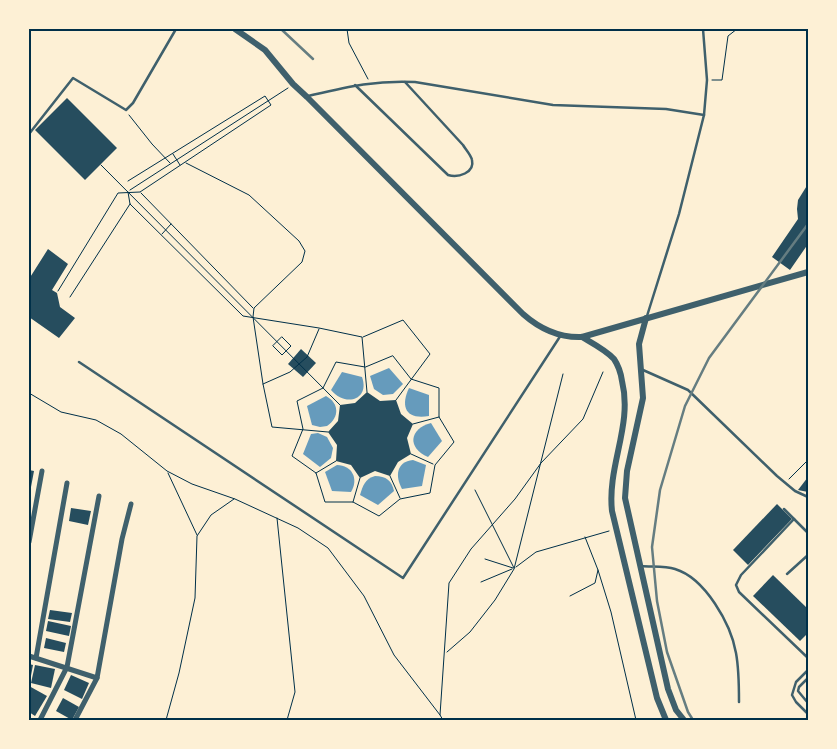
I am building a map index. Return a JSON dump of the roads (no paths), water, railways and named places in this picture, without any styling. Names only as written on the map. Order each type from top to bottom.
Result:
[{"type":"street","points":[[235,29],[265,50],[292,84],[536,325],[571,338],[582,337],[808,272]]},
{"type":"street","points":[[646,318],[639,344],[643,398],[624,488],[626,508],[668,689],[676,710],[684,720]]},
{"type":"street","points":[[582,337],[616,361],[625,390],[625,423],[610,497],[657,698],[666,720]]},
{"type":"street","points":[[29,542],[42,471]]},
{"type":"street","points":[[36,658],[67,483]]},
{"type":"street","points":[[40,720],[66,668],[99,496]]},
{"type":"street","points":[[75,720],[97,678],[122,539],[131,504]]},
{"type":"street","points":[[29,656],[97,678]]},
{"type":"lane","points":[[29,134],[73,78],[126,110],[133,103],[176,29]]},
{"type":"lane","points":[[646,318],[679,214],[704,115],[707,80],[703,29]]},
{"type":"lane","points":[[307,97],[369,82],[405,81],[553,105],[666,109],[704,115]]},
{"type":"lane","points":[[355,85],[448,175],[462,176],[472,167],[473,162],[470,156],[463,145],[405,81]]},
{"type":"lane","points":[[79,362],[403,578],[561,335]]},
{"type":"lane","points":[[640,369],[688,390],[785,483],[795,491],[808,497]]},
{"type":"lane","points":[[784,509],[808,533]]},
{"type":"lane","points":[[794,519],[741,576],[736,585],[739,592],[808,658]]},
{"type":"lane","points":[[787,574],[808,555]]},
{"type":"lane","points":[[640,566],[676,569],[696,582],[718,607],[726,622],[736,653],[739,702]]},
{"type":"lane","points":[[808,670],[796,682],[792,695],[808,714]]},
{"type":"lane","points":[[808,678],[799,687],[798,691],[808,702]]},
{"type":"water","points":[[389,368],[403,384],[393,394],[383,395],[374,389],[370,376]]},
{"type":"water","points":[[342,372],[362,377],[364,385],[360,396],[350,400],[343,399],[331,390]]},
{"type":"water","points":[[409,388],[429,395],[429,416],[415,416],[407,411],[405,401]]},
{"type":"water","points":[[326,396],[333,402],[336,414],[327,426],[312,425],[307,406]]},
{"type":"water","points":[[431,423],[442,441],[428,457],[417,449],[413,439],[418,430]]},
{"type":"water","points":[[318,433],[327,437],[333,448],[331,458],[320,467],[303,454],[311,434]]},
{"type":"water","points":[[413,460],[426,465],[422,486],[402,489],[398,479],[398,470],[407,461]]},
{"type":"water","points":[[337,465],[347,467],[353,474],[354,482],[351,492],[332,491],[325,472]]},
{"type":"water","points":[[375,476],[388,480],[392,484],[394,491],[378,505],[360,495],[365,483]]},
{"type":"railway","points":[[281,29],[313,59]]},
{"type":"railway","points":[[693,720],[688,712],[667,652],[657,601],[652,547],[660,490],[685,406],[709,358],[808,224]]}]
